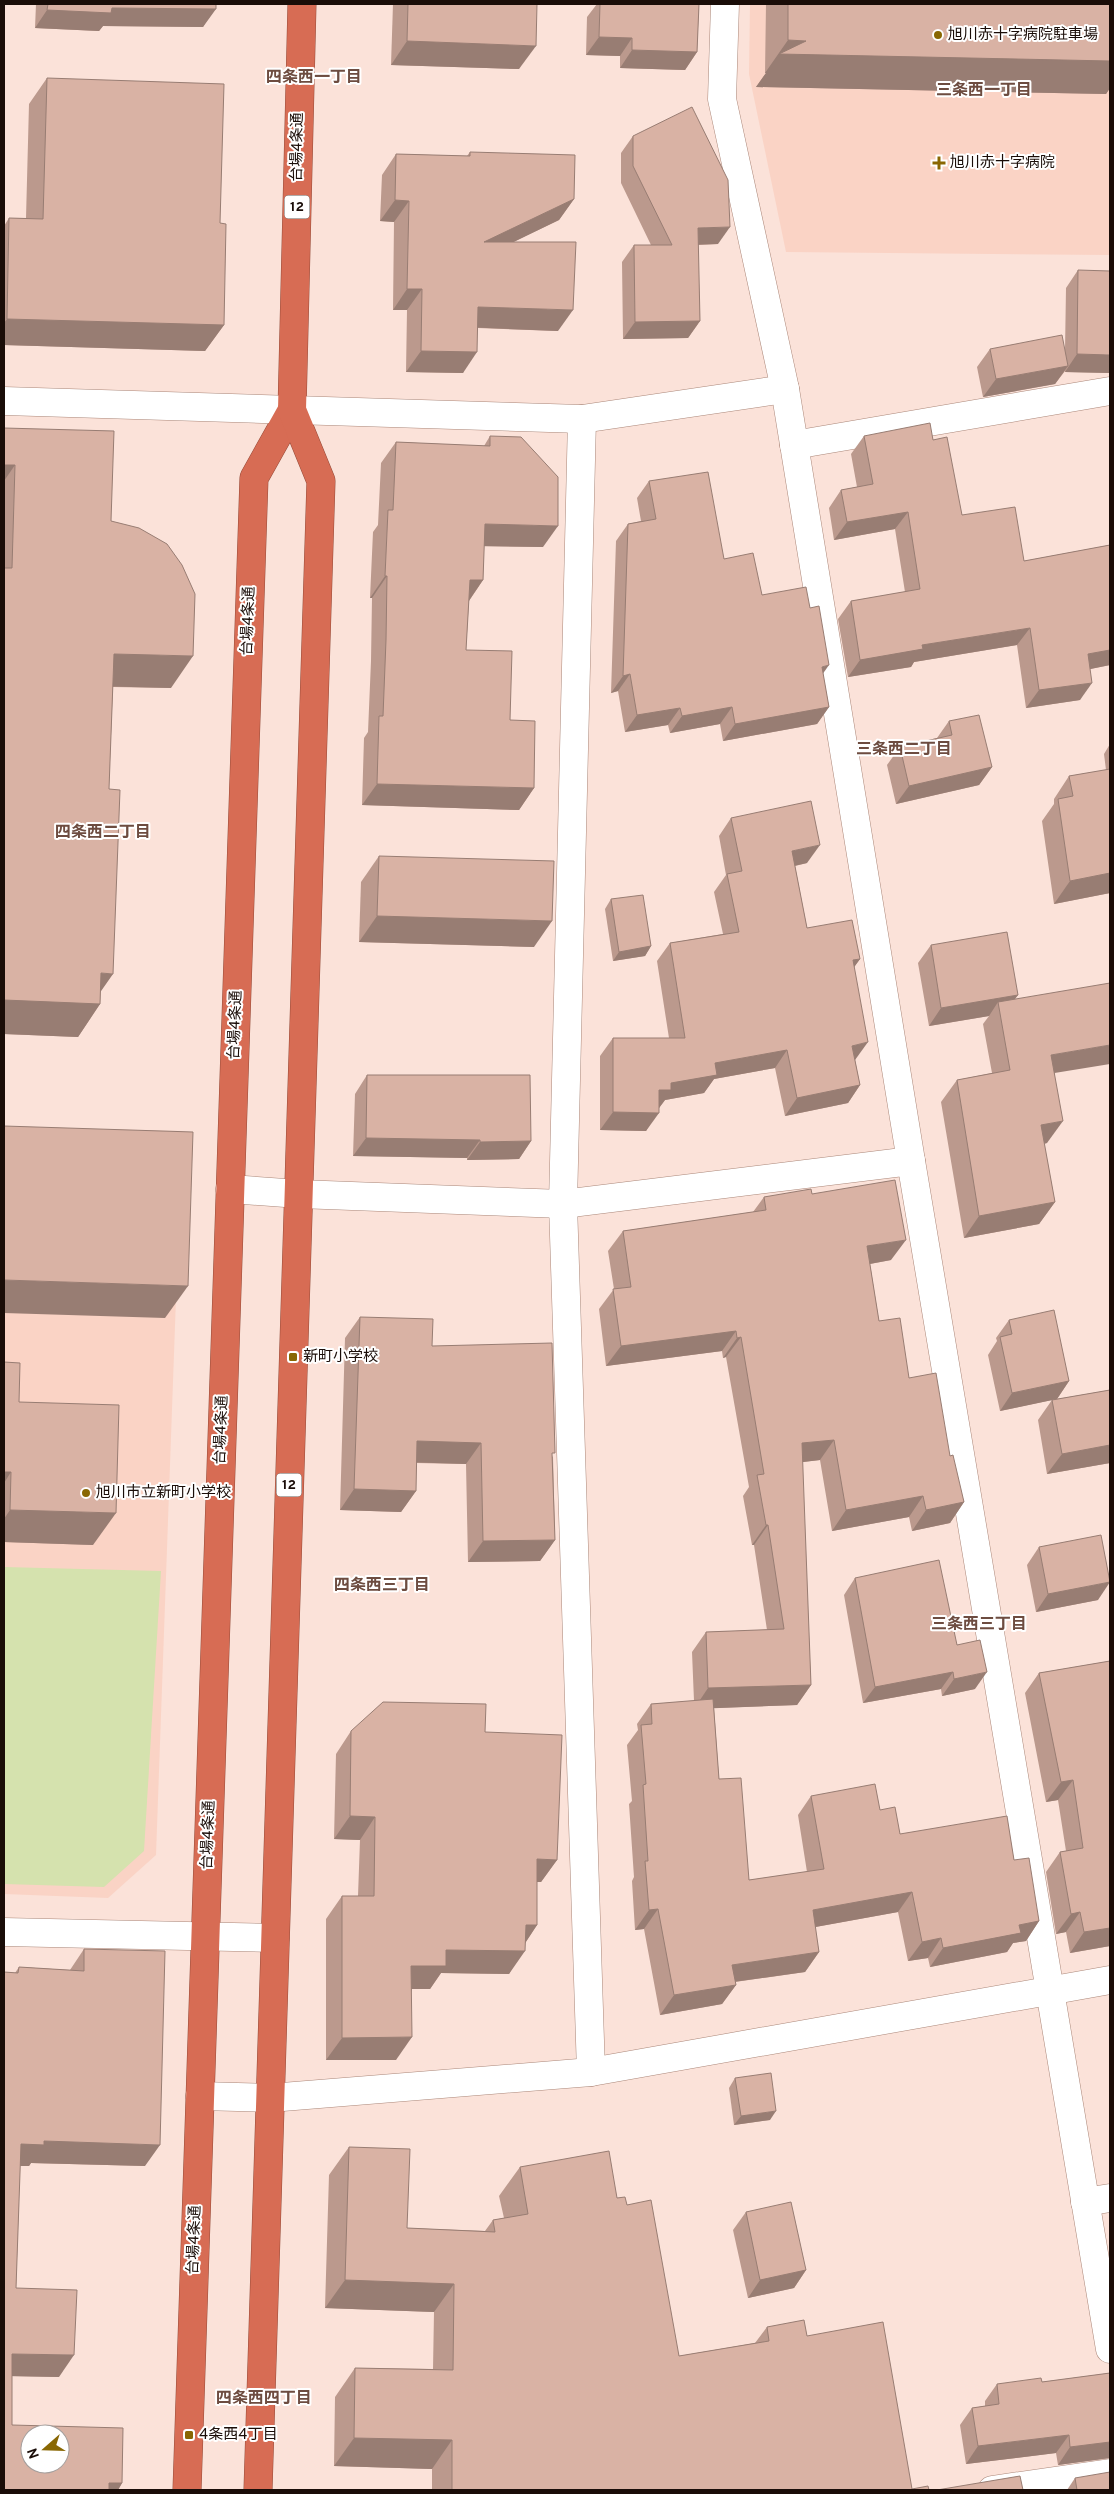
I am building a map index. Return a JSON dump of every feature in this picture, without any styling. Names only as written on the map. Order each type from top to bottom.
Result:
[{"type":"highway","name":"台場4条通","points":[[258,2490],[321,481],[292,410],[302,4]]},
{"type":"highway","name":"台場4条通","points":[[187,2490],[254,478],[292,410]]},
{"type":"street","points":[[725,4],[722,99],[785,388],[1049,1990],[1098,2200],[1110,2349]]},
{"type":"street","points":[[4,401],[582,420],[785,388]]},
{"type":"street","points":[[794,445],[1110,391]]},
{"type":"street","points":[[582,420],[562,1204],[592,2072]]},
{"type":"street","points":[[230,1189],[299,1194],[562,1204],[911,1160]]},
{"type":"street","points":[[4,1932],[276,1938]]},
{"type":"street","points":[[200,2096],[270,2098],[592,2072],[1110,1980]]},
{"type":"street","points":[[992,2490],[1110,2473]]},
{"type":"shaded area","name":"旭川赤十字病院","points":[[750,4],[1110,4],[1110,255],[786,252],[749,74]]},
{"type":"shaded area","name":"旭川市立新町小学校","points":[[4,1127],[182,1131],[156,1855],[108,1898],[4,1894]]},
{"type":"green space","points":[[4,1567],[161,1571],[144,1851],[104,1887],[4,1884]]},
{"type":"building","points":[[48,4],[216,4],[216,9],[112,8],[111,13],[47,10]]},
{"type":"building","points":[[408,4],[537,4],[536,46],[407,41]]},
{"type":"building","points":[[600,4],[699,4],[697,52],[632,50],[632,38],[599,37]]},
{"type":"building","points":[[788,4],[1110,4],[1110,61],[779,54],[806,41],[788,40]]},
{"type":"building","points":[[47,78],[224,84],[220,223],[226,224],[224,325],[7,319],[9,218],[43,219]]},
{"type":"building","points":[[692,107],[728,180],[730,227],[698,228],[700,321],[635,322],[634,245],[672,245],[633,166],[633,136]]},
{"type":"building","points":[[470,152],[575,155],[574,199],[484,242],[576,242],[573,310],[478,307],[477,352],[421,351],[422,289],[407,289],[409,201],[395,200],[396,154],[470,156]]},
{"type":"building","points":[[1078,270],[1110,271],[1110,355],[1077,354]]},
{"type":"building","points":[[1062,335],[1068,366],[996,379],[990,349]]},
{"type":"building","points":[[930,423],[933,440],[947,437],[962,515],[1015,507],[1024,561],[1110,545],[1110,650],[1088,654],[1092,683],[1039,690],[1030,628],[922,645],[923,649],[860,660],[851,601],[920,589],[908,512],[847,522],[841,490],[873,484],[864,436]]},
{"type":"building","points":[[4,428],[114,431],[111,521],[139,528],[167,544],[182,565],[195,594],[193,656],[114,654],[109,789],[120,790],[113,974],[101,973],[100,1004],[4,1000],[4,568],[12,568],[15,465],[4,465]]},
{"type":"building","points":[[490,436],[521,437],[558,477],[558,526],[485,524],[483,580],[470,580],[466,650],[512,651],[510,720],[535,721],[534,788],[377,784],[379,716],[383,716],[388,510],[393,510],[396,442],[490,446]]},
{"type":"building","points":[[708,472],[724,559],[753,553],[762,595],[806,587],[810,608],[819,606],[829,665],[822,667],[829,707],[735,724],[732,707],[682,716],[680,708],[637,715],[630,674],[623,676],[628,524],[656,519],[649,481]]},
{"type":"building","points":[[979,715],[992,767],[909,786],[900,747],[952,735],[949,721]]},
{"type":"building","points":[[1110,769],[1110,873],[1070,881],[1058,799],[1073,796],[1069,776]]},
{"type":"building","points":[[811,801],[820,845],[792,851],[807,928],[852,920],[860,959],[853,960],[868,1042],[852,1046],[860,1085],[797,1098],[787,1050],[715,1063],[717,1075],[671,1083],[671,1090],[659,1090],[659,1113],[613,1112],[613,1038],[685,1038],[670,943],[739,932],[727,874],[742,871],[731,818]]},
{"type":"building","points":[[379,856],[554,861],[552,921],[377,916]]},
{"type":"building","points":[[643,895],[651,946],[619,952],[611,899]]},
{"type":"building","points":[[1007,932],[1018,995],[941,1008],[931,945]]},
{"type":"building","points":[[1110,983],[1110,1045],[1051,1055],[1063,1121],[1041,1125],[1055,1202],[979,1216],[957,1080],[1010,1070],[998,1002]]},
{"type":"building","points":[[367,1075],[530,1075],[531,1141],[480,1142],[480,1140],[366,1138]]},
{"type":"building","points":[[4,1126],[193,1132],[188,1286],[4,1280]]},
{"type":"building","points":[[895,1180],[906,1240],[867,1246],[879,1321],[900,1318],[909,1378],[936,1373],[950,1456],[953,1455],[964,1502],[926,1510],[923,1496],[846,1510],[834,1440],[802,1443],[811,1685],[708,1688],[706,1632],[784,1629],[768,1525],[766,1525],[757,1475],[764,1474],[741,1337],[737,1338],[736,1331],[621,1346],[613,1289],[631,1287],[623,1231],[766,1210],[764,1197],[811,1189],[812,1194]]},
{"type":"building","points":[[1054,1310],[1069,1381],[1012,1393],[1000,1337],[1012,1334],[1009,1320]]},
{"type":"building","points":[[360,1317],[433,1319],[432,1346],[552,1343],[555,1453],[552,1453],[555,1540],[483,1541],[481,1443],[417,1441],[416,1491],[354,1489]]},
{"type":"building","points":[[4,1362],[20,1363],[19,1402],[119,1405],[116,1513],[10,1510],[11,1472],[4,1472]]},
{"type":"building","points":[[1110,1390],[1110,1445],[1062,1454],[1052,1400]]},
{"type":"building","points":[[1101,1535],[1110,1582],[1048,1594],[1039,1547]]},
{"type":"building","points":[[939,1560],[957,1645],[980,1640],[987,1672],[954,1679],[953,1672],[875,1687],[855,1578]]},
{"type":"building","points":[[1110,1661],[1110,1928],[1084,1932],[1080,1912],[1071,1914],[1060,1852],[1083,1848],[1073,1780],[1061,1782],[1039,1673]]},
{"type":"building","points":[[713,1699],[719,1779],[741,1778],[749,1880],[824,1869],[811,1796],[875,1784],[880,1810],[895,1807],[900,1834],[1007,1816],[1014,1860],[1029,1858],[1039,1921],[1019,1925],[1021,1933],[943,1948],[941,1938],[922,1942],[912,1892],[813,1910],[819,1952],[732,1965],[736,1985],[674,1995],[658,1909],[649,1910],[645,1861],[648,1861],[643,1785],[646,1784],[641,1725],[652,1724],[651,1704]]},
{"type":"building","points":[[383,1702],[486,1704],[485,1732],[562,1735],[557,1860],[537,1859],[537,1925],[526,1925],[525,1951],[446,1950],[446,1966],[411,1966],[412,2037],[342,2038],[342,1896],[374,1896],[375,1817],[350,1816],[351,1731]]},
{"type":"building","points":[[84,1949],[165,1951],[160,2145],[44,2141],[44,2145],[21,2144],[16,2288],[77,2290],[74,2355],[12,2354],[12,2425],[20,2425],[20,2474],[70,2474],[70,2427],[123,2428],[122,2483],[109,2483],[109,2490],[4,2490],[4,1972],[18,1973],[19,1967],[84,1971]]},
{"type":"building","points":[[771,2073],[776,2111],[741,2116],[735,2078]]},
{"type":"building","points":[[349,2147],[410,2149],[407,2228],[495,2232],[493,2220],[528,2214],[520,2167],[609,2151],[617,2198],[625,2197],[627,2205],[651,2200],[679,2356],[769,2341],[767,2327],[804,2320],[807,2336],[883,2322],[912,2489],[928,2486],[929,2490],[452,2490],[452,2440],[354,2438],[355,2368],[453,2370],[454,2284],[345,2280]]},
{"type":"building","points":[[791,2202],[806,2270],[760,2280],[746,2212]]},
{"type":"building","points":[[1110,2373],[1110,2442],[1070,2447],[1069,2435],[978,2446],[972,2408],[999,2404],[997,2384],[1041,2378],[1042,2382]]},
{"type":"building","points":[[1110,2472],[1110,2490],[1077,2490],[1075,2478]]},
{"type":"building","points":[[1020,2476],[1023,2490],[937,2490]]},
{"type":"place","name":"旭川赤十字病院駐車場","points":[[938,35]]},
{"type":"place","name":"旭川赤十字病院","points":[[939,163]]},
{"type":"place","name":"新町小学校","points":[[293,1357]]},
{"type":"place","name":"旭川市立新町小学校","points":[[86,1493]]},
{"type":"place","name":"4条西4丁目","points":[[189,2435]]},
{"type":"district","name":"四条西一丁目","points":[[314,78]]},
{"type":"district","name":"三条西一丁目","points":[[984,91]]},
{"type":"district","name":"三条西二丁目","points":[[904,750]]},
{"type":"district","name":"四条西二丁目","points":[[103,833]]},
{"type":"district","name":"四条西三丁目","points":[[382,1586]]},
{"type":"district","name":"三条西三丁目","points":[[979,1625]]},
{"type":"district","name":"四条西四丁目","points":[[264,2399]]}]
